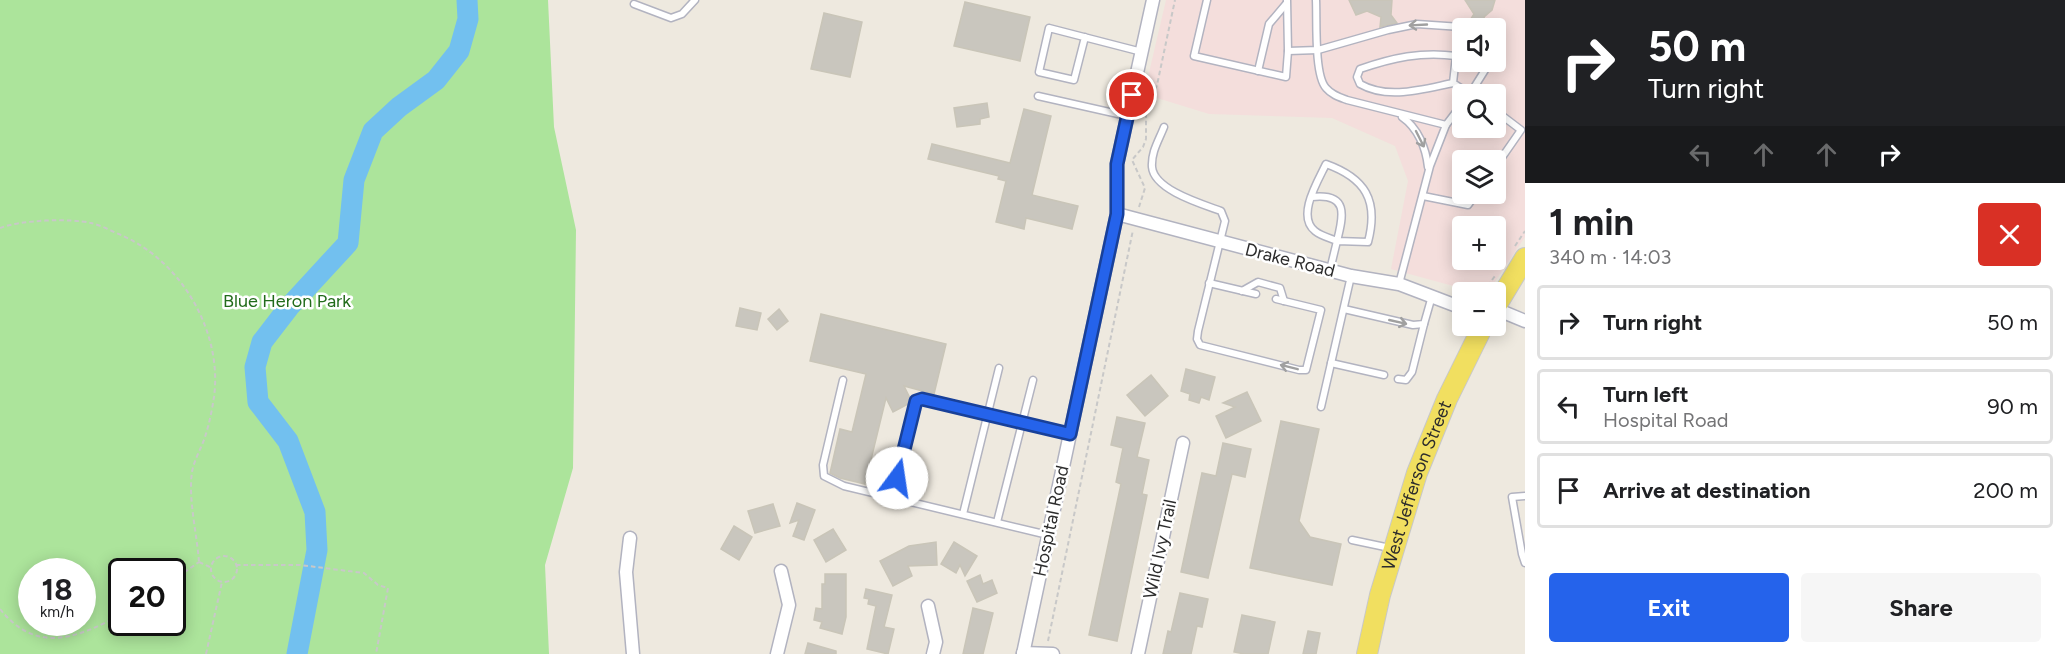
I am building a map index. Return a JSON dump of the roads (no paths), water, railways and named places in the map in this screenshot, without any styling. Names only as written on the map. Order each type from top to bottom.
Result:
[{"type":"main road","points":[[1506,290],[1525,258]]},
{"type":"main road","name":"West Jefferson Street","points":[[1367,654],[1380,595],[1417,473],[1447,399],[1478,336]]},
{"type":"street","name":"Hospital Road","points":[[1023,653],[1117,214],[1117,164],[1153,0]]},
{"type":"street","name":"Drake Road","points":[[1117,214],[1351,276],[1399,284],[1452,304]]},
{"type":"street","points":[[1506,312],[1525,321]]},
{"type":"street","name":"Wild Ivy Trail","points":[[1138,654],[1183,443]]},
{"type":"street","points":[[630,538],[626,572],[633,654]]},
{"type":"street","points":[[777,654],[789,605],[781,571]]},
{"type":"street","points":[[928,606],[936,642],[933,654]]},
{"type":"street","points":[[1023,653],[1049,653]]},
{"type":"lane","points":[[634,4],[671,18],[682,14],[695,0]]},
{"type":"lane","points":[[1208,0],[1194,56],[1286,77],[1287,2]]},
{"type":"lane","points":[[1316,0],[1318,69],[1324,87],[1333,94],[1446,125]]},
{"type":"lane","points":[[1258,71],[1269,24],[1287,2]]},
{"type":"lane","points":[[1288,51],[1318,50],[1417,24],[1452,26]]},
{"type":"lane","points":[[1084,37],[1074,80],[1039,72],[1049,28],[1084,37],[1142,52]]},
{"type":"lane","points":[[1441,54],[1456,56],[1453,83],[1394,93],[1366,87],[1360,84],[1358,77],[1360,69],[1397,58],[1441,54]]},
{"type":"lane","points":[[1038,96],[1127,116]]},
{"type":"lane","points":[[1396,113],[1414,128],[1420,139],[1426,152],[1428,174]]},
{"type":"lane","points":[[1399,284],[1439,139],[1452,117]]},
{"type":"lane","points":[[1506,119],[1521,130],[1506,152]]},
{"type":"lane","points":[[1164,127],[1154,151],[1152,169],[1160,183],[1179,194],[1221,211],[1225,221],[1197,331],[1200,345],[1306,370],[1321,310],[1276,299]]},
{"type":"lane","points":[[1326,164],[1339,168],[1366,189],[1372,214],[1368,242],[1337,241],[1315,231],[1308,222],[1306,211],[1326,164]]},
{"type":"lane","points":[[1423,196],[1452,202]]},
{"type":"lane","points":[[1312,197],[1329,197],[1337,201],[1342,209],[1343,220],[1329,270]]},
{"type":"lane","points":[[1321,407],[1351,276]]},
{"type":"lane","points":[[1242,291],[1258,282],[1280,288],[1284,301]]},
{"type":"lane","points":[[1209,284],[1256,294]]},
{"type":"lane","points":[[1398,379],[1406,380],[1412,372],[1432,296]]},
{"type":"lane","points":[[1344,309],[1413,326],[1424,324]]},
{"type":"lane","points":[[1330,363],[1384,375]]},
{"type":"lane","points":[[963,514],[999,368]]},
{"type":"lane","points":[[843,380],[823,465],[824,476],[844,486],[1048,535]]},
{"type":"lane","points":[[997,522],[1033,380]]},
{"type":"lane","points":[[892,498],[916,401],[922,399],[1070,434]]},
{"type":"lane","points":[[1525,496],[1512,497],[1525,563]]},
{"type":"lane","points":[[1352,540],[1394,549]]},
{"type":"waterway","points":[[297,654],[317,550],[315,512],[288,441],[258,402],[255,367],[262,342],[289,307],[348,243],[354,180],[373,131],[399,107],[436,80],[459,51],[468,19],[467,0]]},
{"type":"park label","name":"Blue Heron Park","points":[[287,301]]}]
